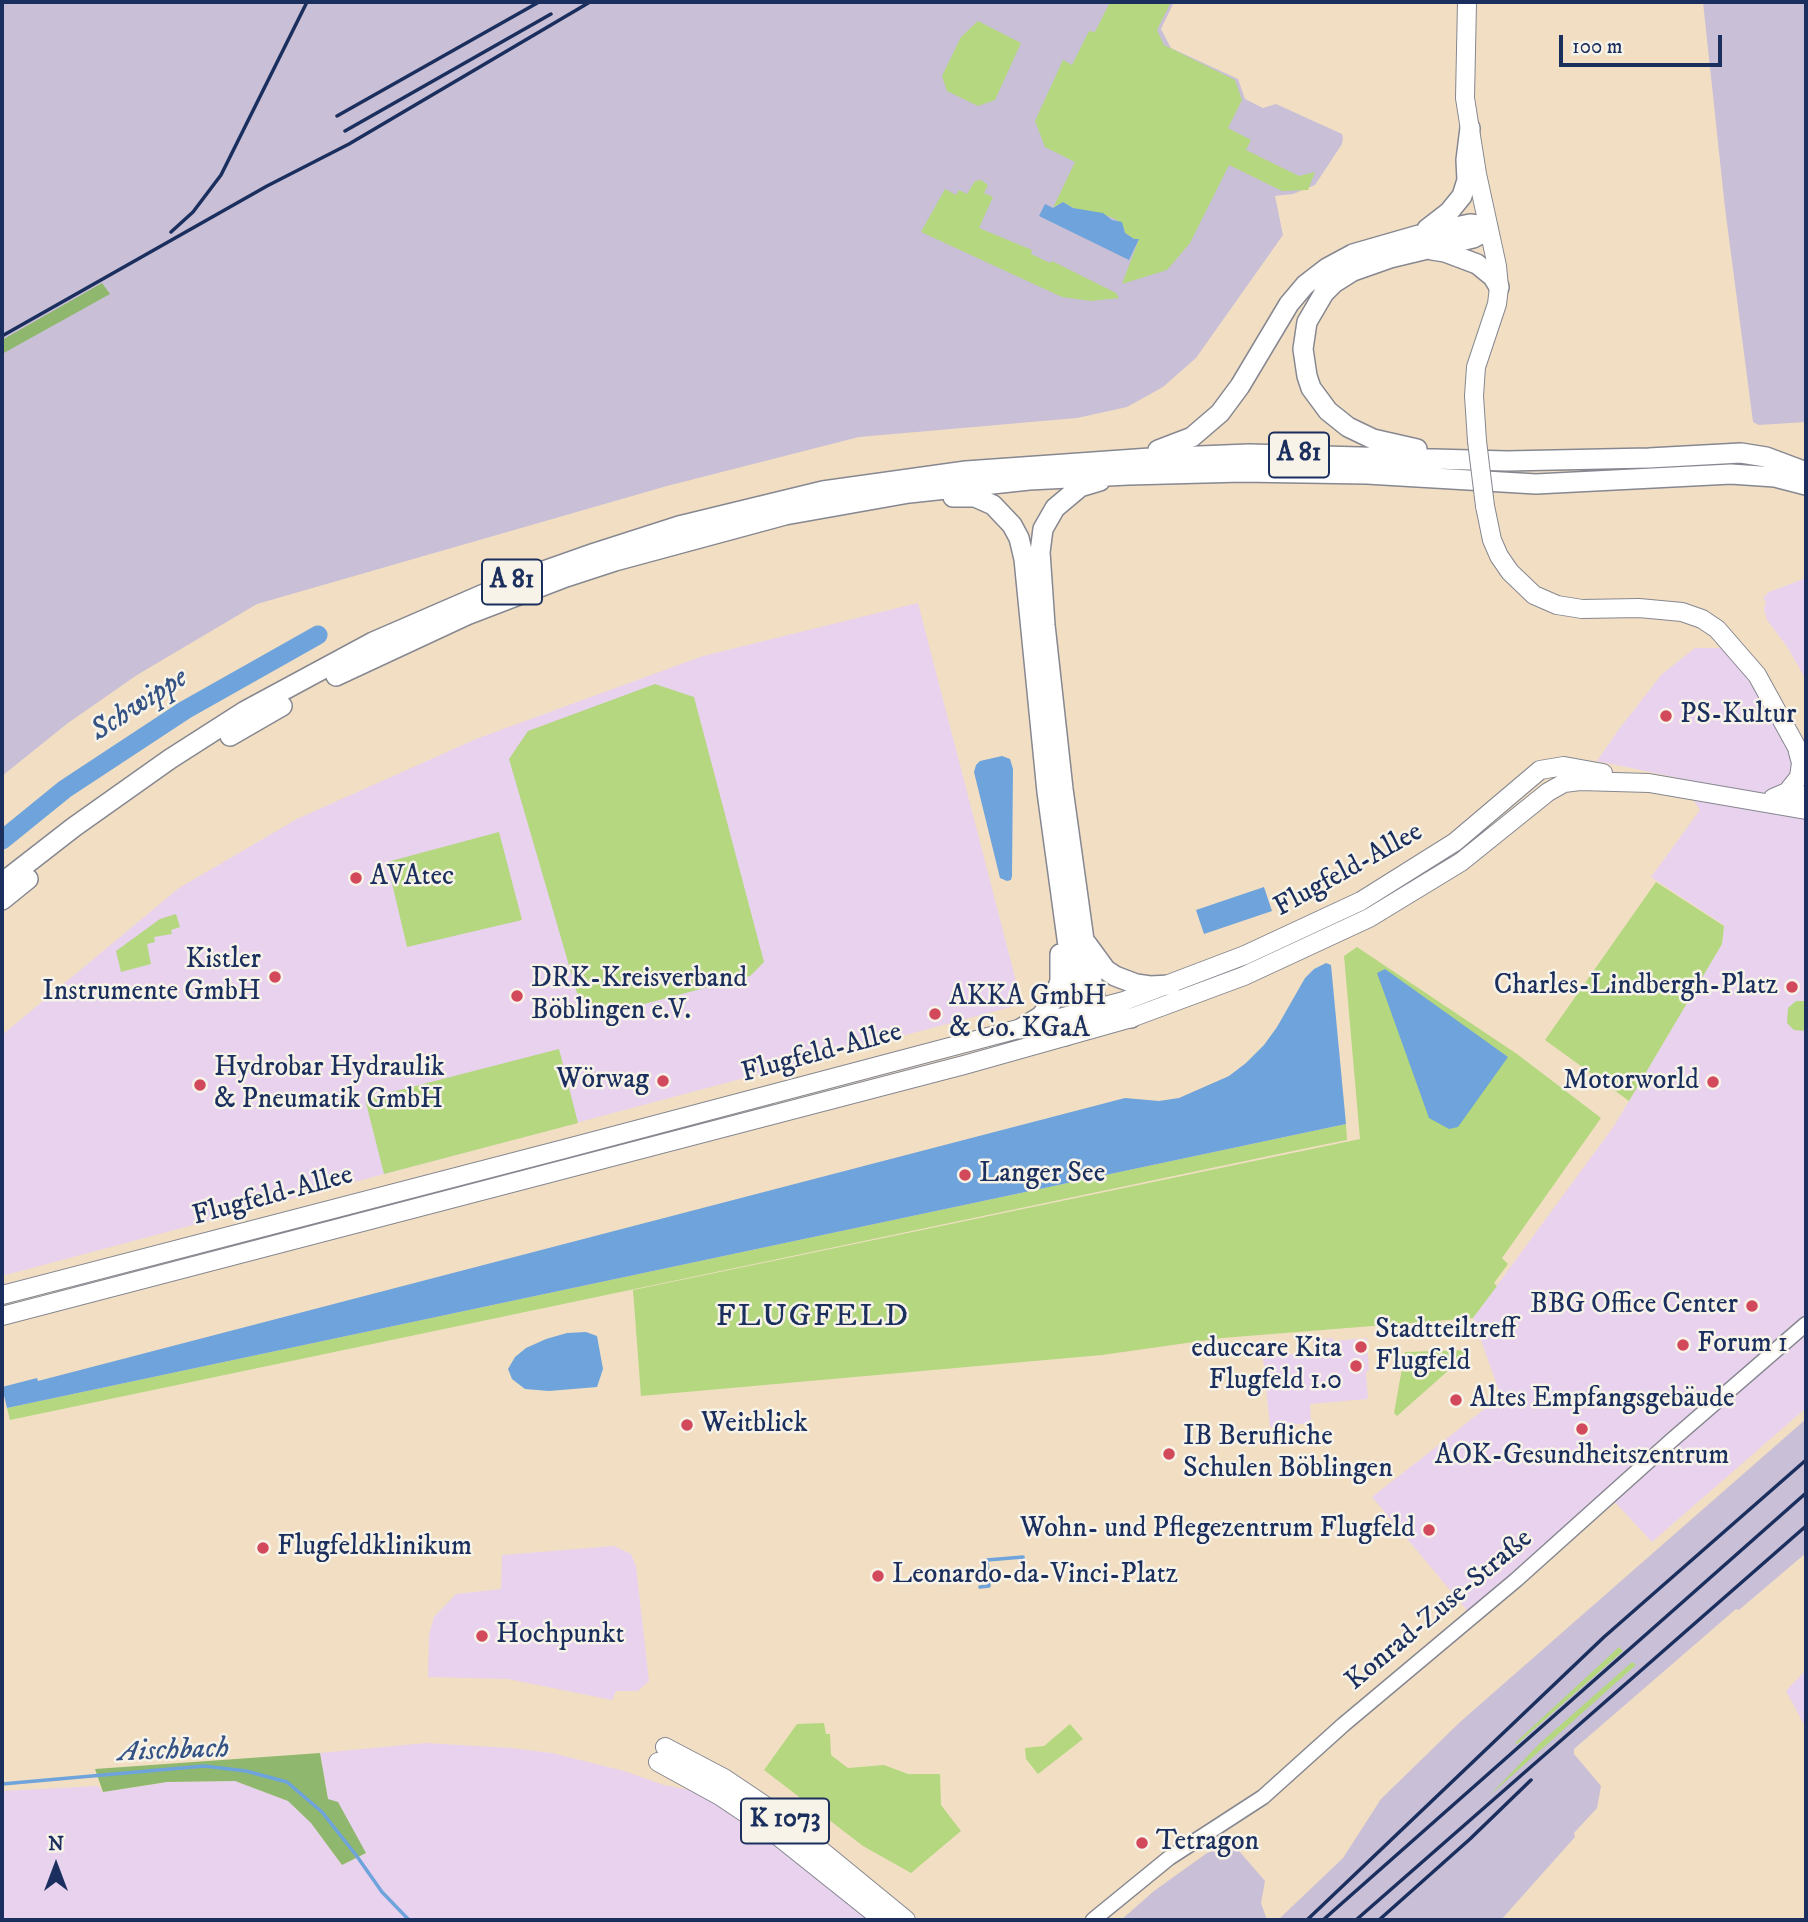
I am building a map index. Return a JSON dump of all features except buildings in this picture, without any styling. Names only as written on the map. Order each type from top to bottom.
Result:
[{"type":"highway","points":[[1470,128],[1466,180],[1462,196],[1424,242],[1353,271],[1324,293],[1312,311],[1303,337],[1303,362],[1311,388],[1328,411],[1348,427],[1373,439],[1419,449],[1492,455],[1507,461]]},
{"type":"highway","points":[[1091,462],[1156,451],[1182,443],[1220,414],[1235,395],[1280,316],[1315,276],[1353,254],[1424,242],[1473,239],[1488,228]]},
{"type":"highway","points":[[1424,242],[1469,260],[1490,274],[1499,287]]},
{"type":"highway","name":"A 81","points":[[2,883],[123,791],[245,711],[373,642],[507,584],[678,526],[823,491],[966,471],[1249,454],[1507,461],[1741,453],[1766,457],[1806,472]]},
{"type":"highway","name":"A 81","points":[[2,900],[97,825],[201,754],[357,665],[467,615],[566,577],[665,546],[830,506],[1029,480],[1241,472],[1367,474],[1536,484],[1731,474],[1775,477],[1806,485]]},
{"type":"highway","points":[[1065,1036],[1086,1024],[1094,1010],[1095,991],[1084,940],[1051,680],[1040,552],[1043,529],[1048,518],[1063,500],[1080,487],[1128,475]]},
{"type":"highway","points":[[830,506],[964,496],[993,505],[1012,525],[1019,538],[1024,559],[1047,792],[1061,966],[1060,981],[1049,1007],[1033,1022],[1020,1029]]},
{"type":"highway","points":[[1047,792],[1068,946],[1075,985],[1082,1004],[1114,1018],[1131,1018]]},
{"type":"highway","points":[[1084,940],[1106,970],[1115,976],[1136,984],[1171,985]]},
{"type":"main road","points":[[1468,2],[1465,98],[1499,287],[1497,304],[1476,367],[1474,396],[1485,506],[1492,540],[1499,556],[1510,572],[1534,595],[1558,605],[1582,609],[1671,610],[1693,615],[1724,635],[1752,667],[1806,764]]},
{"type":"main road","points":[[1466,47],[1480,2]]},
{"type":"main road","points":[[1773,798],[1787,792],[1799,777],[1801,763],[1796,745]]},
{"type":"main road","name":"Flugfeld-Allee","points":[[2,1295],[1094,1010],[1171,985],[1280,940],[1361,901],[1466,834],[1539,770],[1550,767],[1570,766],[1649,783],[1806,810]]},
{"type":"main road","name":"Flugfeld-Allee","points":[[2,1316],[964,1065],[1131,1018],[1244,976],[1369,918],[1461,862],[1556,786],[1580,781],[1649,783]]},
{"type":"main road","name":"Flugfeld-Allee","points":[[1750,800],[1806,795]]},
{"type":"main road","points":[[652,1126],[649,1135],[659,1145]]},
{"type":"main road","points":[[540,1155],[548,1162],[546,1174]]},
{"type":"main road","points":[[145,1258],[142,1268],[150,1278]]},
{"type":"main road","points":[[35,1287],[42,1292],[41,1306]]},
{"type":"main road","name":"K 1073","points":[[883,1920],[769,1829],[662,1755],[724,1778],[773,1811],[906,1920]]},
{"type":"street","name":"Konrad-Zuse-Straße","points":[[1093,1920],[1169,1858],[1262,1797],[1343,1725],[1516,1580],[1806,1324]]},
{"type":"shaded area","points":[[2,2],[1174,2],[1161,29],[1171,48],[1238,79],[1245,99],[1263,108],[1276,104],[1342,134],[1343,138],[1342,144],[1315,185],[1293,194],[1275,196],[1283,235],[1196,358],[1163,387],[1127,407],[1077,418],[859,437],[667,486],[257,604],[137,675],[68,723],[2,776]]},
{"type":"shaded area","points":[[1703,2],[1806,2],[1806,422],[1759,425],[1753,422],[1725,208]]},
{"type":"shaded area","points":[[1806,578],[1806,680],[1788,648],[1767,620],[1764,609],[1766,602],[1763,598],[1769,592]]},
{"type":"shaded area","points":[[918,603],[1022,1004],[2,1276],[2,1035],[179,888],[297,819],[476,739],[703,656]]},
{"type":"shaded area","points":[[1695,648],[1721,648],[1736,661],[1771,716],[1806,790],[1806,1408],[1652,1542],[1613,1500],[1471,1615],[1372,1497],[1501,1396],[1473,1318],[1614,1126],[1722,944],[1724,925],[1651,877],[1700,810],[1679,778],[1597,761],[1662,674]]},
{"type":"shaded area","points":[[1333,1338],[1334,1341],[1367,1338],[1368,1399],[1310,1404],[1311,1423],[1270,1427],[1263,1358],[1299,1353],[1300,1356],[1314,1355],[1313,1340]]},
{"type":"shaded area","points":[[1806,1419],[1806,1553],[1739,1610],[1736,1609],[1574,1749],[1574,1754],[1601,1786],[1597,1808],[1574,1833],[1575,1837],[1501,1920],[1278,1920],[1343,1858],[1381,1799],[1460,1722]]},
{"type":"shaded area","points":[[614,1546],[631,1554],[636,1566],[649,1681],[638,1691],[616,1691],[612,1700],[508,1679],[428,1677],[429,1635],[434,1617],[456,1594],[501,1589],[502,1555]]},
{"type":"shaded area","points":[[1806,1670],[1806,1728],[1786,1691]]},
{"type":"shaded area","points":[[426,1743],[552,1753],[624,1771],[664,1785],[720,1796],[882,1920],[2,1920],[2,1791],[98,1786],[103,1792],[167,1782],[235,1781],[289,1801],[311,1823],[342,1865],[366,1853],[328,1799],[320,1753]]},
{"type":"shaded area","points":[[1233,1844],[1265,1881],[1261,1903],[1267,1920],[1121,1920],[1154,1891],[1207,1853]]},
{"type":"green space","points":[[1110,2],[1171,2],[1157,30],[1164,45],[1235,80],[1242,100],[1228,128],[1251,140],[1246,150],[1299,176],[1315,172],[1308,190],[1282,191],[1229,165],[1190,243],[1167,270],[1122,284],[1139,239],[1125,233],[1117,220],[1108,216],[1073,208],[1063,202],[1053,208],[1075,162],[1045,147],[1035,121],[1063,60],[1072,65],[1089,31],[1095,32]]},
{"type":"green space","points":[[978,21],[1021,43],[995,100],[978,106],[947,91],[942,76],[961,37]]},
{"type":"green space","points":[[981,180],[988,185],[984,193],[993,197],[979,228],[1032,250],[1031,254],[1050,263],[1052,261],[1116,293],[1119,298],[1091,301],[1062,297],[921,232],[945,189],[956,195],[959,190],[967,194],[975,181]]},
{"type":"green space","points":[[102,283],[110,294],[2,354],[2,340]]},
{"type":"green space","points":[[655,684],[694,697],[764,962],[750,976],[606,1014],[577,993],[509,759],[528,731]]},
{"type":"green space","points":[[499,832],[522,920],[407,947],[387,862]]},
{"type":"green space","points":[[1656,882],[1724,926],[1722,944],[1629,1101],[1545,1040]]},
{"type":"green space","points":[[176,914],[180,927],[171,930],[172,934],[154,937],[155,942],[147,944],[151,964],[121,972],[116,951],[160,919]]},
{"type":"green space","points":[[1357,947],[1517,1054],[1601,1118],[1502,1258],[1508,1264],[1494,1283],[1497,1286],[1473,1318],[1222,1338],[1102,1355],[641,1396],[633,1290],[1360,1139],[1344,956]]},
{"type":"green space","points":[[1796,1001],[1806,1001],[1806,1031],[1794,1030],[1787,1023],[1788,1008]]},
{"type":"green space","points":[[559,1049],[578,1123],[384,1174],[365,1099]]},
{"type":"green space","points":[[1346,1124],[1347,1140],[10,1420],[7,1408]]},
{"type":"green space","points":[[1471,1350],[1397,1416],[1394,1413],[1405,1352]]},
{"type":"green space","points":[[1619,1647],[1623,1651],[1515,1743]]},
{"type":"green space","points":[[1632,1662],[1636,1665],[1489,1796],[1539,1744]]},
{"type":"green space","points":[[824,1723],[826,1734],[830,1734],[831,1755],[848,1768],[884,1765],[908,1774],[940,1774],[941,1805],[961,1831],[911,1873],[863,1846],[764,1770],[797,1724]]},
{"type":"green space","points":[[1070,1724],[1083,1739],[1038,1774],[1026,1759],[1025,1748],[1044,1746]]},
{"type":"green space","points":[[320,1753],[328,1799],[338,1802],[366,1853],[342,1865],[311,1823],[288,1801],[235,1781],[167,1782],[103,1792],[95,1769]]},
{"type":"water","points":[[1063,202],[1073,208],[1103,213],[1112,220],[1122,222],[1125,233],[1139,239],[1129,260],[1039,216],[1045,204],[1053,208]]},
{"type":"water","points":[[1002,756],[1010,759],[1013,769],[1012,876],[1011,880],[1007,881],[1000,878],[974,772],[980,761]]},
{"type":"water","points":[[1264,887],[1272,911],[1204,934],[1196,910]]},
{"type":"water","name":"Langer See","points":[[1326,963],[1331,965],[1346,1124],[7,1408],[2,1387],[37,1378],[38,1381],[1125,1098],[1159,1101],[1179,1098],[1229,1076],[1246,1063],[1277,1027],[1305,978]]},
{"type":"water","points":[[1385,969],[1508,1057],[1458,1127],[1449,1129],[1429,1118],[1377,973]]},
{"type":"water","points":[[586,1332],[597,1336],[603,1369],[597,1387],[549,1391],[525,1389],[512,1379],[508,1369],[515,1357],[526,1348],[567,1333]]},
{"type":"waterway","name":"Schwippe","points":[[2,840],[65,789],[185,710],[318,635]]},
{"type":"waterway","points":[[980,1587],[989,1586],[987,1560],[1023,1557],[1024,1573],[1030,1573]]},
{"type":"waterway","name":"Aischbach","points":[[2,1784],[204,1766],[246,1771],[287,1782],[322,1812],[382,1892],[409,1920]]},
{"type":"railway","points":[[171,232],[193,212],[221,175],[307,2]]},
{"type":"railway","points":[[337,116],[539,2]]},
{"type":"railway","points":[[2,336],[267,186],[349,144],[590,2]]},
{"type":"railway","points":[[345,131],[551,14]]},
{"type":"railway","points":[[1307,1920],[1604,1637],[1806,1460]]},
{"type":"railway","points":[[1323,1920],[1806,1493]]},
{"type":"railway","points":[[1356,1920],[1806,1526]]},
{"type":"railway","points":[[1379,1920],[1531,1780]]},
{"type":"place","name":"PS-Kultur","points":[[1666,716]]},
{"type":"place","name":"AVAtec","points":[[356,878]]},
{"type":"place","name":"Kistler Instrumente GmbH","points":[[275,977]]},
{"type":"place","name":"Charles-Lindbergh-Platz","points":[[1792,987]]},
{"type":"place","name":"DRK-Kreisverband Böblingen e.V.","points":[[517,996]]},
{"type":"place","name":"AKKA GmbH & Co. KGaA","points":[[935,1014]]},
{"type":"place","name":"Wörwag","points":[[663,1081]]},
{"type":"place","name":"Motorworld","points":[[1713,1082]]},
{"type":"place","name":"Hydrobar Hydraulik & Pneumatik GmbH","points":[[200,1085]]},
{"type":"place","name":"Langer See","points":[[965,1175]]},
{"type":"place","name":"BBG Office Center","points":[[1752,1306]]},
{"type":"place","name":"Forum 1","points":[[1683,1345]]},
{"type":"place","name":"Stadtteiltreff Flugfeld","points":[[1361,1347]]},
{"type":"place","name":"educcare Kita Flugfeld 1.0","points":[[1356,1366]]},
{"type":"place","name":"Altes Empfangsgebäude","points":[[1456,1400]]},
{"type":"place","name":"Weitblick","points":[[687,1425]]},
{"type":"place","name":"AOK-Gesundheitszentrum","points":[[1582,1429]]},
{"type":"place","name":"IB Berufliche Schulen Böblingen","points":[[1169,1454]]},
{"type":"place","name":"Wohn- und Pflegezentrum Flugfeld","points":[[1429,1530]]},
{"type":"place","name":"Flugfeldklinikum","points":[[263,1548]]},
{"type":"place","name":"Leonardo-da-Vinci-Platz","points":[[878,1576]]},
{"type":"place","name":"Hochpunkt","points":[[482,1636]]},
{"type":"place","name":"Tetragon","points":[[1142,1843]]},
{"type":"district","name":"FLUGFELD","points":[[813,1318]]}]
